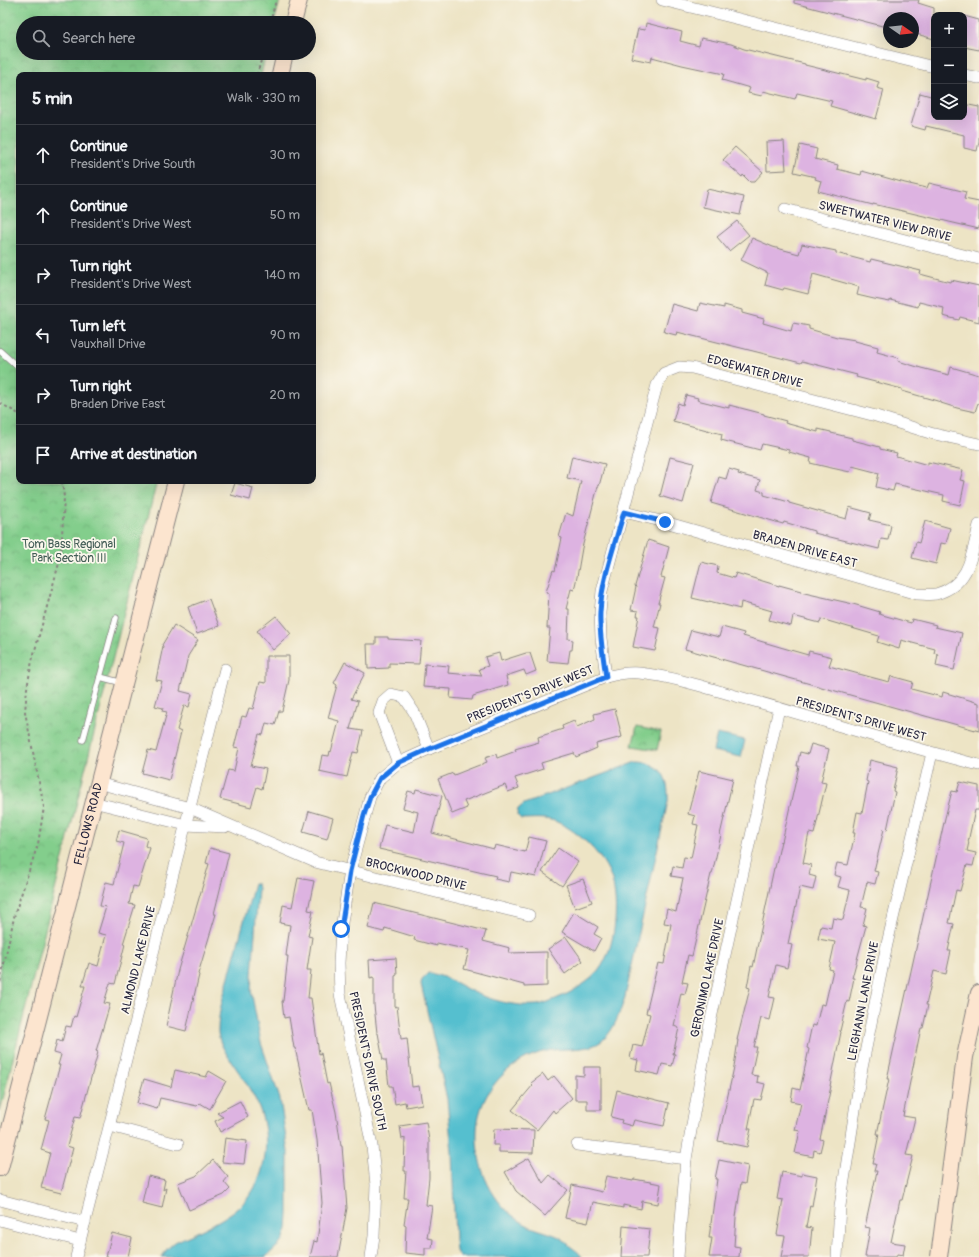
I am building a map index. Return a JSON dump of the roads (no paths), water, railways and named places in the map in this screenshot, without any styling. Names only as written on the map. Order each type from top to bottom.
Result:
[{"type":"street","points":[[295,16],[299,0]]},
{"type":"street","points":[[662,0],[931,66]]},
{"type":"street","points":[[281,72],[283,60]]},
{"type":"street","points":[[967,76],[979,78]]},
{"type":"street","name":"SWEETWATER VIEW DRIVE","points":[[784,209],[979,259]]},
{"type":"street","name":"EDGEWATER DRIVE","points":[[606,677],[601,638],[600,613],[602,591],[657,385],[664,373],[679,368],[692,368],[876,416],[930,433],[979,444]]},
{"type":"street","name":"FELLOWS ROAD","points":[[0,1168],[175,484]]},
{"type":"street","name":"BRADEN DRIVE EAST","points":[[624,512],[673,524],[917,594],[934,594],[949,589],[962,577],[969,566],[979,525]]},
{"type":"street","name":"ALMOND LAKE DRIVE","points":[[76,1257],[225,669]]},
{"type":"street","name":"PRESIDENT'S DRIVE WEST","points":[[350,871],[370,797],[380,778],[398,763],[606,677],[622,673],[638,673],[670,678],[979,765]]},
{"type":"street","points":[[398,763],[379,713],[383,701],[391,694],[404,697],[414,712],[429,749]]},
{"type":"street","name":"GERONIMO LAKE DRIVE","points":[[678,1257],[686,1159],[709,1028],[779,708]]},
{"type":"street","name":"LEIGHANN LANE DRIVE","points":[[837,1257],[840,1206],[860,1078],[887,944],[932,753]]},
{"type":"street","name":"BROCKWOOD DRIVE","points":[[98,783],[190,808],[315,862],[529,915]]},
{"type":"street","name":"BROCKWOOD DRIVE","points":[[93,802],[186,825],[231,827]]},
{"type":"street","name":"PRESIDENT'S DRIVE SOUTH","points":[[350,871],[341,929],[339,964],[340,994],[372,1146],[376,1185],[374,1236],[371,1257]]},
{"type":"street","points":[[939,1257],[965,1057],[979,994]]},
{"type":"street","points":[[110,1126],[178,1144]]},
{"type":"street","points":[[577,1145],[686,1159]]},
{"type":"street","points":[[0,1200],[85,1222]]},
{"type":"street","points":[[0,1220],[80,1241]]},
{"type":"lane","points":[[0,351],[16,365]]},
{"type":"lane","points":[[83,740],[116,618]]},
{"type":"lane","points":[[100,677],[125,683]]},
{"type":"water","points":[[717,734],[745,740],[741,757],[713,751]]},
{"type":"water","points":[[636,762],[645,763],[658,768],[667,785],[668,801],[625,997],[617,1020],[607,1036],[597,1044],[584,1048],[547,1051],[521,1061],[510,1069],[499,1078],[491,1089],[479,1115],[477,1129],[477,1143],[482,1170],[494,1195],[503,1206],[513,1216],[525,1224],[560,1237],[582,1257],[459,1257],[456,1251],[455,1240],[452,1152],[447,1099],[421,984],[422,979],[428,973],[434,974],[444,977],[477,994],[494,1000],[511,1004],[537,1005],[565,995],[581,986],[596,974],[605,961],[614,926],[614,890],[608,871],[597,853],[590,845],[573,831],[553,820],[521,819],[517,815],[518,809],[524,804]]},
{"type":"water","points":[[254,884],[257,884],[258,889],[251,990],[261,1043],[280,1099],[288,1152],[287,1229],[283,1241],[266,1257],[162,1257],[167,1249],[175,1242],[205,1228],[234,1211],[244,1202],[252,1191],[259,1180],[263,1167],[266,1140],[261,1113],[257,1102],[221,1044],[218,1031],[219,1015]]},
{"type":"park label","name":"Tom Bass Regional Park Section III","points":[[69,551]]}]
